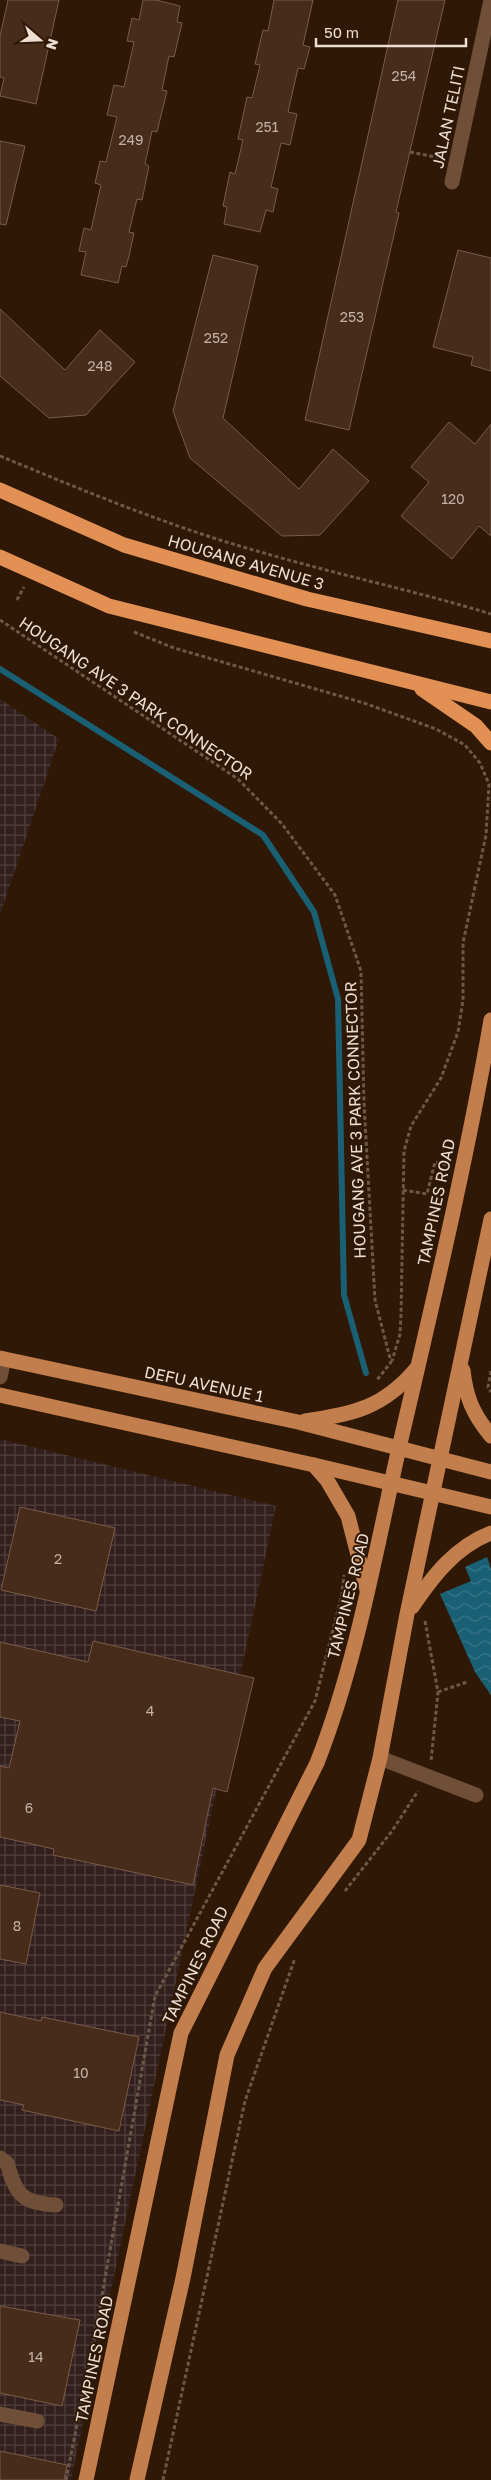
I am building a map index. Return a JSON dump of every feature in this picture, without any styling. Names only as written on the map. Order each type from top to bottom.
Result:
[{"type":"highway","name":"HOUGANG AVENUE 3","points":[[0,490],[124,545],[307,598],[491,642]]},
{"type":"highway","points":[[0,557],[109,606],[491,702]]},
{"type":"highway","points":[[473,637],[491,638]]},
{"type":"highway","points":[[413,682],[476,726],[491,743]]},
{"type":"main road","name":"TAMPINES ROAD","points":[[86,2480],[181,2033],[317,1763],[335,1717],[368,1597],[399,1448],[462,1169],[491,1020]]},
{"type":"main road","points":[[138,2480],[183,2278],[227,2055],[265,1968],[359,1840],[380,1758],[407,1614],[491,1220]]},
{"type":"main road","points":[[462,1356],[466,1397],[482,1425],[491,1436]]},
{"type":"main road","name":"DEFU AVENUE 1","points":[[2,1358],[298,1422],[399,1448]]},
{"type":"main road","points":[[298,1422],[363,1410],[400,1388],[418,1367]]},
{"type":"main road","points":[[0,1395],[314,1464],[491,1507]]},
{"type":"main road","points":[[399,1448],[491,1472]]},
{"type":"main road","points":[[314,1464],[327,1480],[348,1516],[368,1597]]},
{"type":"main road","points":[[407,1614],[430,1581],[451,1557],[474,1540],[491,1533]]},
{"type":"street","name":"JALAN TELITI","points":[[452,182],[491,0]]},
{"type":"street","points":[[0,1377],[2,1358]]},
{"type":"street","points":[[380,1758],[476,1795]]},
{"type":"street","points":[[0,2158],[7,2163],[14,2188],[33,2204],[56,2205]]},
{"type":"street","points":[[0,2251],[22,2256]]},
{"type":"street","points":[[0,2414],[38,2421]]},
{"type":"path","points":[[410,152],[456,162]]},
{"type":"path","points":[[0,456],[137,512],[245,547],[417,592],[491,614]]},
{"type":"path","points":[[24,587],[33,590]]},
{"type":"path","name":"HOUGANG AVE 3 PARK CONNECTOR","points":[[0,620],[238,779],[282,824],[335,894],[361,971],[364,1103],[375,1300],[392,1362]]},
{"type":"path","points":[[130,630],[174,648],[364,703],[436,729],[465,744],[480,763],[489,784],[486,835],[464,943],[463,1000],[458,1032],[441,1078],[411,1126],[404,1151],[400,1334],[392,1362],[372,1387]]},
{"type":"path","points":[[403,1190],[427,1194],[435,1162],[462,1169]]},
{"type":"path","points":[[491,1372],[488,1387],[491,1392]]},
{"type":"path","points":[[342,1594],[345,1566]]},
{"type":"path","points":[[344,1893],[392,1831],[428,1776],[435,1736],[438,1692],[425,1622],[426,1616]]},
{"type":"path","points":[[438,1692],[467,1682]]},
{"type":"path","points":[[163,2480],[245,2101],[296,1955]]},
{"type":"shaded area","points":[[0,699],[59,739],[0,915]]},
{"type":"shaded area","points":[[0,1439],[276,1506],[71,2480],[0,2480]]},
{"type":"water","points":[[487,1557],[491,1569],[491,1695],[475,1672],[440,1594],[471,1581],[465,1567]]},
{"type":"building","points":[[8,0],[59,0],[36,104],[0,96],[4,78],[0,77],[0,36]]},
{"type":"building","points":[[143,0],[156,0],[180,6],[177,22],[182,23],[174,57],[169,56],[162,90],[167,91],[157,132],[152,131],[145,164],[149,166],[142,200],[137,199],[129,232],[134,233],[129,256],[126,267],[122,266],[118,283],[81,275],[86,252],[79,251],[84,228],[91,230],[101,185],[95,183],[100,161],[106,162],[117,117],[107,115],[114,85],[124,87],[134,42],[127,41],[132,18],[139,20]]},
{"type":"building","points":[[274,0],[313,0],[303,45],[310,47],[304,69],[298,68],[288,112],[297,114],[290,145],[281,143],[271,187],[278,189],[273,212],[266,210],[260,232],[224,224],[227,207],[223,206],[230,172],[235,174],[243,140],[238,139],[247,97],[252,98],[260,65],[255,64],[263,30],[268,31]]},
{"type":"building","points":[[398,0],[445,0],[396,212],[399,213],[349,430],[305,420]]},
{"type":"building","points":[[0,141],[25,146],[6,225],[0,224]]},
{"type":"building","points":[[458,250],[491,258],[491,371],[471,365],[473,357],[433,347]]},
{"type":"building","points":[[213,255],[258,266],[223,418],[299,489],[333,449],[369,481],[320,535],[282,536],[190,458],[173,411]]},
{"type":"building","points":[[0,309],[65,370],[100,330],[135,362],[86,415],[49,418],[0,376]]},
{"type":"building","points":[[449,422],[475,444],[491,424],[491,536],[479,526],[452,559],[401,516],[429,482],[411,467]]},
{"type":"building","points":[[20,1507],[115,1528],[96,1611],[1,1590]]},
{"type":"building","points":[[93,1641],[254,1678],[227,1792],[213,1788],[193,1885],[53,1855],[54,1849],[0,1837],[0,1766],[9,1768],[20,1721],[0,1717],[0,1642],[88,1662]]},
{"type":"building","points":[[0,1885],[40,1893],[26,1964],[0,1959]]},
{"type":"building","points":[[0,2012],[41,2021],[42,2017],[139,2037],[119,2131],[22,2110],[24,2105],[0,2100]]},
{"type":"building","points":[[0,2306],[80,2320],[62,2406],[0,2393]]},
{"type":"building","points":[[0,2451],[67,2465],[64,2480],[0,2480]]},
{"type":"waterway","points":[[0,669],[263,835],[314,912],[338,999],[344,1295],[366,1373]]}]
